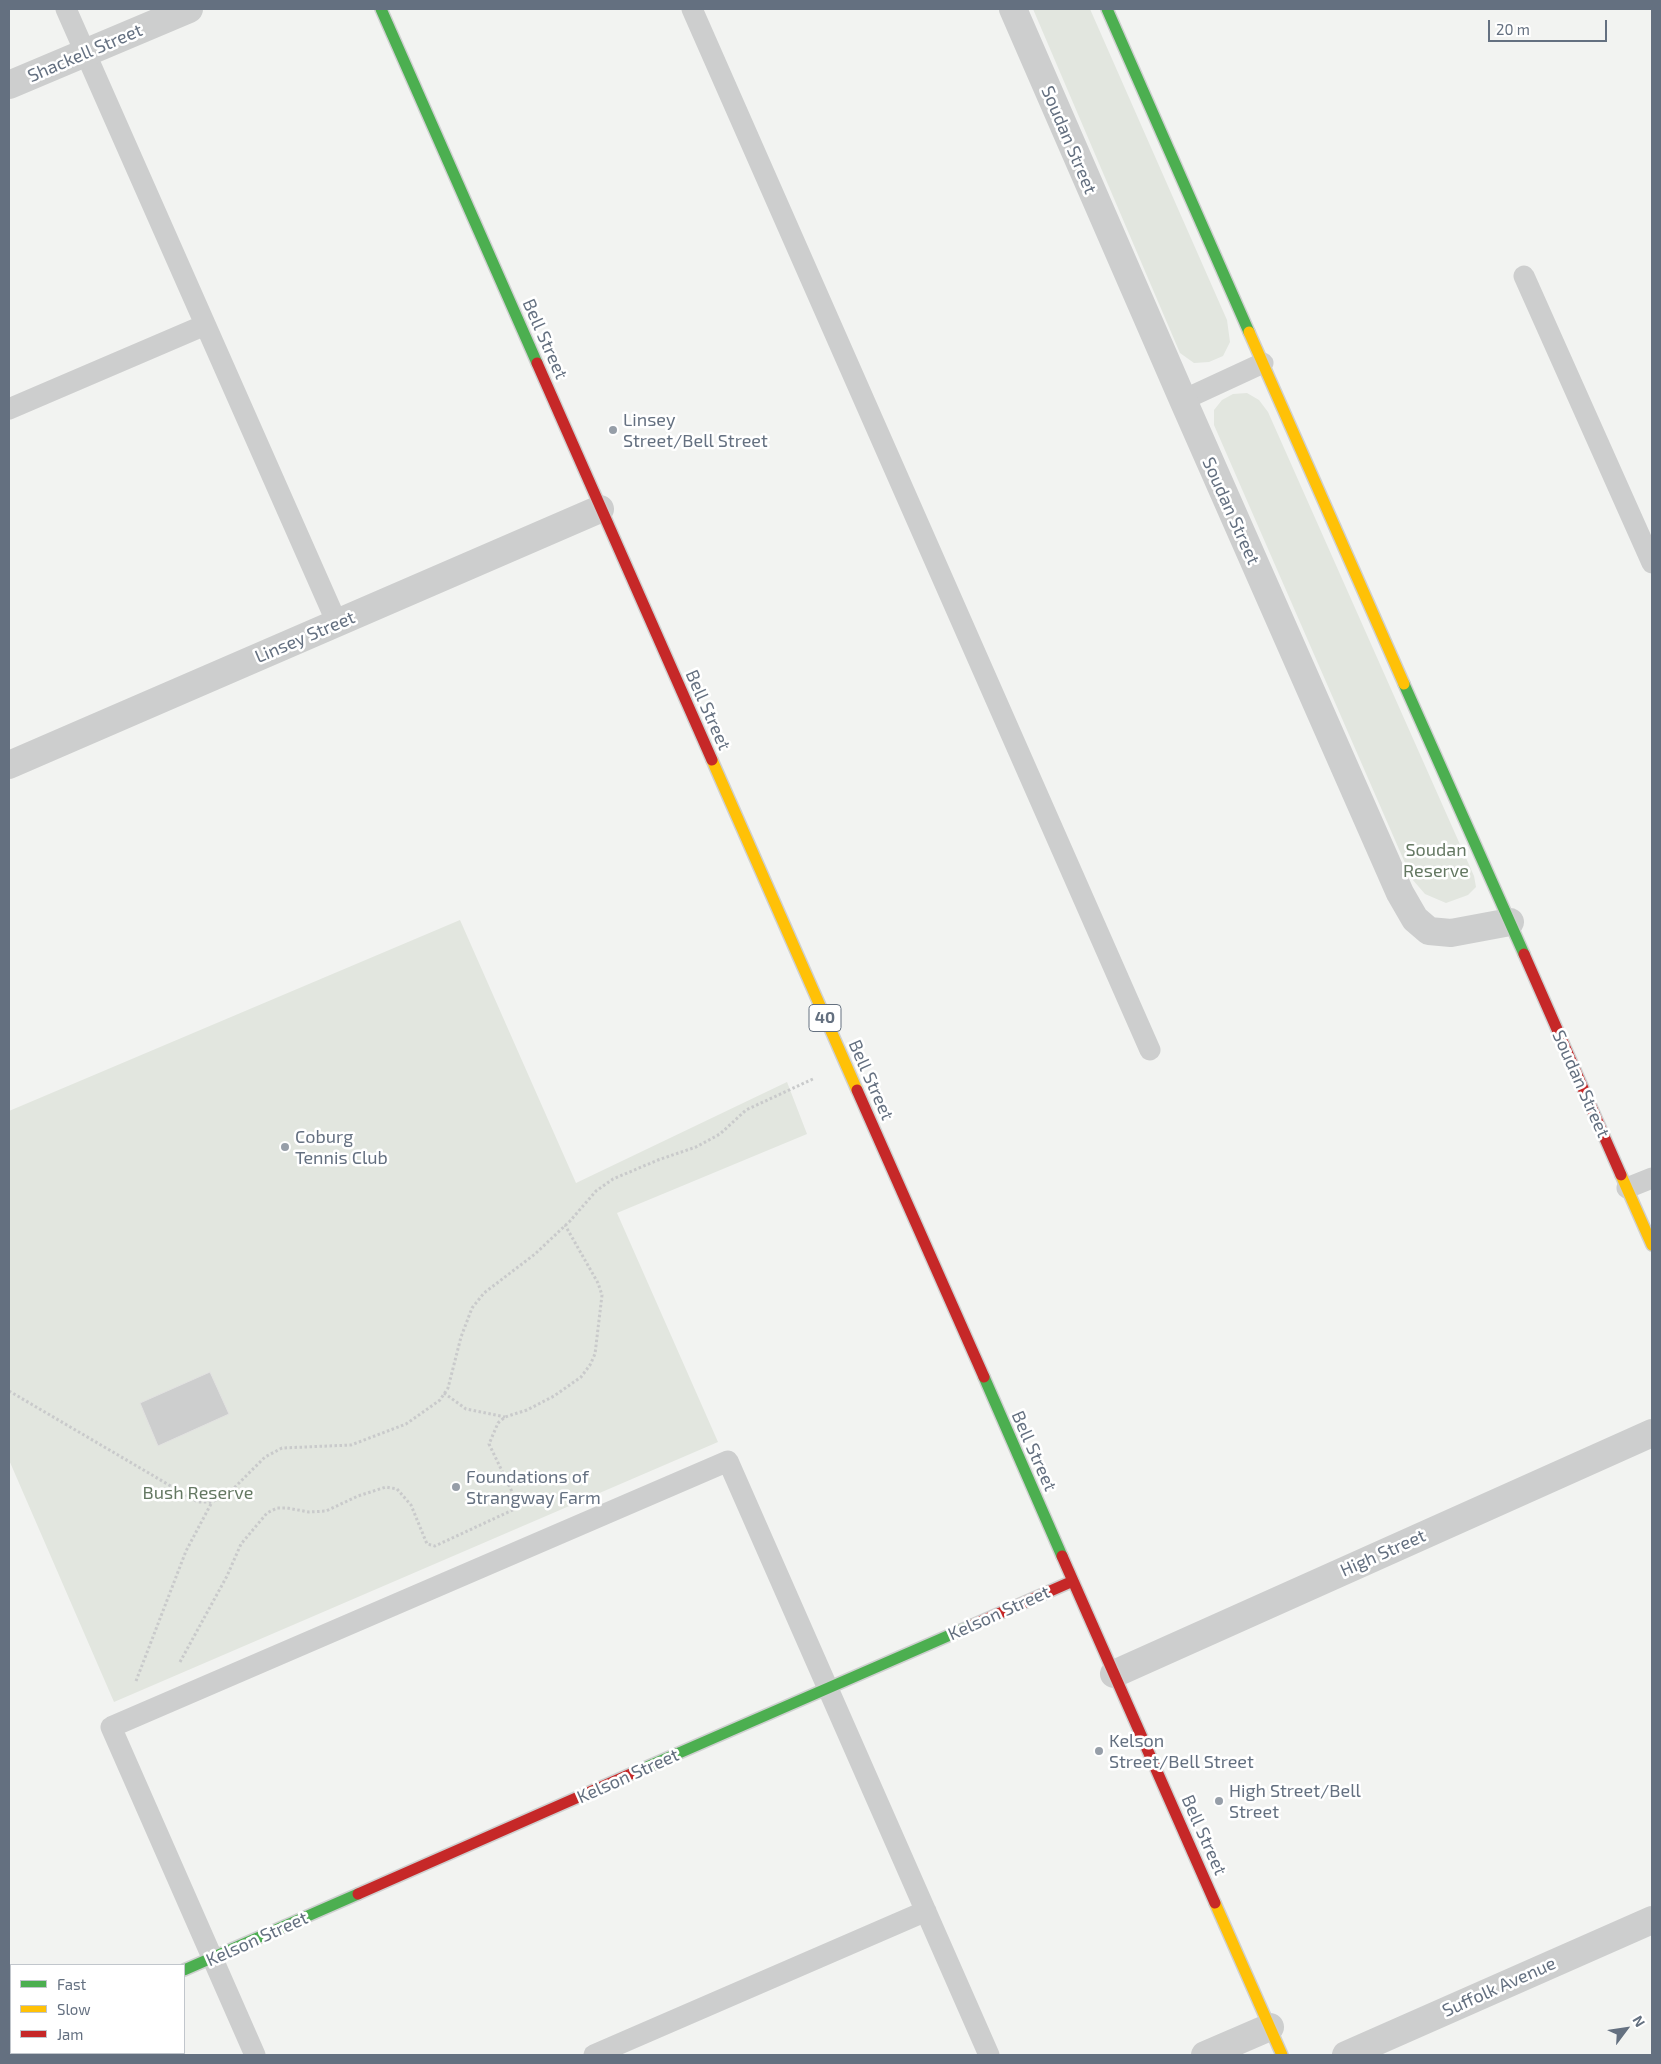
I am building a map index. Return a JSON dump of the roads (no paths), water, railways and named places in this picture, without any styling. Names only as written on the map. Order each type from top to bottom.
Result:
[{"type":"main road","name":"Bell Street","points":[[382,9],[600,509],[1282,2055]]},
{"type":"main road","name":"Soudan Street","points":[[1107,9],[1652,1245]]},
{"type":"main road","name":"Kelson Street","points":[[185,1970],[1072,1581]]},
{"type":"street","name":"Shackell Street","points":[[9,85],[188,9]]},
{"type":"street","name":"Soudan Street","points":[[1012,9],[1182,400],[1400,892],[1415,919],[1429,931],[1451,934],[1510,922]]},
{"type":"street","name":"Linsey Street","points":[[9,765],[600,509]]},
{"type":"street","name":"High Street","points":[[1114,1674],[1652,1433]]},
{"type":"street","name":"Suffolk Avenue","points":[[1346,2055],[1652,1920]]},
{"type":"street","points":[[1205,2055],[1270,2027]]},
{"type":"lane","points":[[66,9],[338,623]]},
{"type":"lane","points":[[692,9],[1150,1050]]},
{"type":"lane","points":[[1524,276],[1652,563]]},
{"type":"lane","points":[[9,409],[205,325]]},
{"type":"lane","points":[[1182,400],[1263,363]]},
{"type":"lane","points":[[1627,1188],[1652,1178]]},
{"type":"lane","points":[[255,2055],[110,1727],[728,1461],[989,2055]]},
{"type":"lane","points":[[594,2055],[926,1911]]},
{"type":"place","name":"Linsey Street/Bell Street","points":[[613,430]]},
{"type":"place","name":"Coburg Tennis Club","points":[[285,1147]]},
{"type":"place","name":"Foundations of Strangway Farm","points":[[456,1487]]},
{"type":"place","name":"Kelson Street/Bell Street","points":[[1099,1751]]},
{"type":"place","name":"High Street/Bell Street","points":[[1219,1801]]},
{"type":"park label","name":"Soudan Reserve","points":[[1436,860]]},
{"type":"park label","name":"Bush Reserve","points":[[198,1493]]}]
